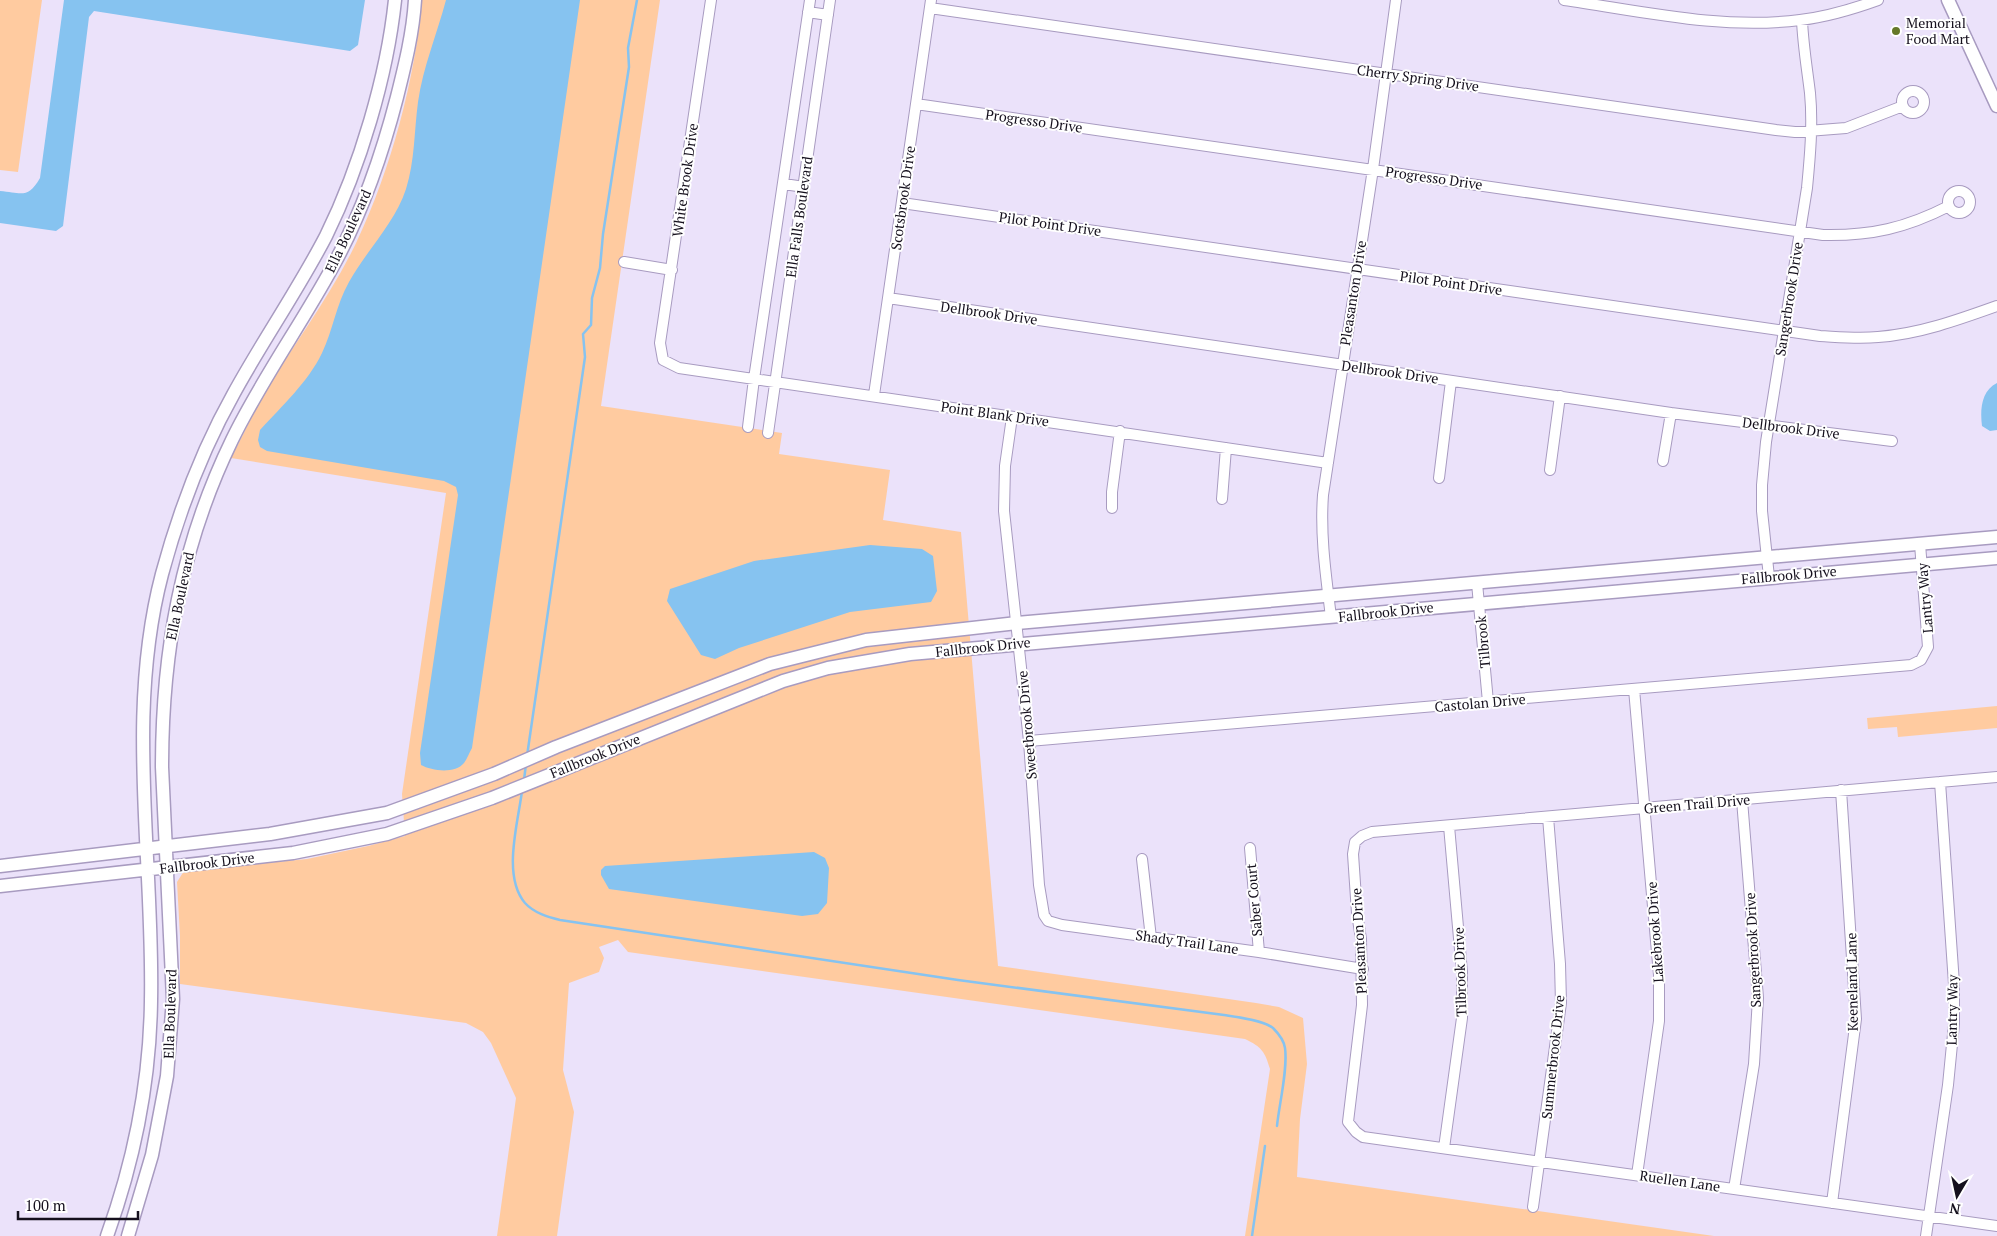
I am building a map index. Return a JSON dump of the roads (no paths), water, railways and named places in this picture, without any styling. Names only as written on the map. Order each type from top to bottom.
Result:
[{"type":"main road","name":"Ella Boulevard","points":[[107,1236],[132,1150],[146,1072],[151,1002],[142,729],[148,648],[156,600],[172,538],[213,432],[252,359],[314,258],[327,233],[352,173],[373,106],[390,37],[394,0]]},
{"type":"main road","name":"Ella Boulevard","points":[[128,1236],[152,1154],[167,1076],[173,999],[162,729],[168,651],[176,603],[203,510],[232,441],[270,370],[346,242],[371,180],[393,111],[412,32],[415,0]]},
{"type":"main road","points":[[1948,0],[1997,106]]},
{"type":"main road","points":[[373,106],[393,111]]},
{"type":"main road","points":[[213,432],[232,441]]},
{"type":"main road","name":"Fallbrook Drive","points":[[0,866],[270,834],[387,813],[494,774],[556,747],[770,664],[866,640],[1018,623],[1997,537]]},
{"type":"main road","name":"Fallbrook Drive","points":[[0,886],[293,853],[388,834],[492,798],[783,682],[828,668],[910,654],[1997,558]]},
{"type":"main road","points":[[1626,570],[1628,590]]},
{"type":"main road","points":[[156,600],[176,603]]},
{"type":"main road","points":[[1153,612],[1155,632]]},
{"type":"main road","points":[[822,650],[828,668]]},
{"type":"main road","points":[[507,768],[513,789]]},
{"type":"main road","points":[[365,818],[370,838]]},
{"type":"main road","points":[[146,1072],[167,1076]]},
{"type":"street","name":"White Brook Drive","points":[[663,360],[660,344],[711,0]]},
{"type":"street","name":"Ella Falls Boulevard","points":[[748,427],[810,0]]},
{"type":"street","name":"Ella Falls Boulevard","points":[[768,433],[830,0]]},
{"type":"street","name":"Pleasanton Drive","points":[[1331,617],[1322,548],[1322,517],[1342,364],[1373,169],[1396,0]]},
{"type":"street","points":[[1564,0],[1725,22],[1802,20],[1832,14],[1878,0]]},
{"type":"street","name":"Cherry Spring Drive","points":[[931,4],[1386,74],[1776,130],[1811,131],[1846,128],[1903,106]]},
{"type":"street","name":"Scotsbrook Drive","points":[[874,395],[931,4]]},
{"type":"street","points":[[808,12],[828,15]]},
{"type":"street","name":"Sangerbrook Drive","points":[[1769,577],[1762,511],[1762,485],[1769,426],[1808,188],[1811,131],[1810,94],[1802,20]]},
{"type":"street","name":"Progresso Drive","points":[[916,104],[1823,235],[1853,236],[1874,233],[1923,219],[1949,206]]},
{"type":"street","points":[[784,184],[804,187]]},
{"type":"street","name":"Pilot Point Drive","points":[[902,203],[1784,331],[1851,338],[1884,337],[1950,323],[1997,306],[1997,296]]},
{"type":"street","points":[[624,262],[672,270]]},
{"type":"street","name":"Dellbrook Drive","points":[[888,298],[1670,413],[1892,441]]},
{"type":"street","name":"Point Blank Drive","points":[[663,360],[679,368],[1328,462]]},
{"type":"street","points":[[1439,478],[1451,381]]},
{"type":"street","points":[[1550,470],[1560,396]]},
{"type":"street","points":[[1663,461],[1670,413]]},
{"type":"street","name":"Sweetbrook Drive","points":[[1012,417],[1004,496],[1029,742],[1039,885]]},
{"type":"street","points":[[1112,508],[1112,492],[1120,432]]},
{"type":"street","points":[[1222,499],[1226,448]]},
{"type":"street","name":"Lantry Way","points":[[1920,544],[1929,639],[1926,653]]},
{"type":"street","name":"Tilbrook","points":[[1476,583],[1488,702]]},
{"type":"street","name":"Castolan Drive","points":[[1029,742],[1911,665],[1921,660],[1926,653]]},
{"type":"street","name":"Lakebrook Drive","points":[[1634,689],[1658,961],[1659,1021],[1637,1175]]},
{"type":"street","name":"Green Trail Drive","points":[[1396,830],[1997,777]]},
{"type":"street","name":"Lantry Way","points":[[1926,1236],[1954,1024],[1954,984],[1940,782]]},
{"type":"street","name":"Keeneland Lane","points":[[1832,1203],[1856,1019],[1841,790]]},
{"type":"street","name":"Sangerbrook Drive","points":[[1734,1189],[1754,1064],[1758,998],[1742,800]]},
{"type":"street","name":"Summerbrook Drive","points":[[1534,1207],[1561,1003],[1560,964],[1548,818]]},
{"type":"street","name":"Tilbrook Drive","points":[[1444,1148],[1462,1018],[1462,972],[1449,826]]},
{"type":"street","name":"Pleasanton Drive","points":[[1364,1137],[1356,1132],[1348,1122],[1362,1005],[1363,969],[1353,854],[1356,842],[1362,836],[1372,832],[1396,830]]},
{"type":"street","name":"Saber Court","points":[[1250,848],[1259,952]]},
{"type":"street","points":[[1142,859],[1151,938]]},
{"type":"street","name":"Shady Trail Lane","points":[[1039,885],[1044,915],[1048,921],[1062,925],[1259,952],[1363,969]]},
{"type":"street","name":"Ruellen Lane","points":[[1364,1137],[1997,1226]]},
{"type":"water","points":[[64,0],[365,0],[358,45],[350,51],[94,11],[89,17],[63,226],[56,231],[0,223],[0,191],[28,192],[36,185],[40,178]]},
{"type":"water","points":[[446,0],[580,0],[472,748],[460,766],[455,769],[443,770],[431,769],[421,765],[420,753],[458,495],[456,487],[444,481],[267,451],[260,447],[258,440],[260,430],[294,393],[316,364],[326,344],[349,282],[388,225],[401,201],[411,167],[420,89]]},
{"type":"water","points":[[1997,383],[1997,430],[1990,431],[1982,426],[1982,407],[1988,391]]},
{"type":"water","points":[[870,545],[922,549],[933,556],[937,591],[931,602],[850,612],[739,648],[715,659],[701,655],[667,601],[670,589],[754,561]]},
{"type":"water","points":[[814,852],[825,858],[829,868],[827,903],[818,914],[802,916],[609,889],[601,875],[601,870],[605,866]]},
{"type":"waterway","points":[[527,756],[585,357],[583,334],[591,325],[592,298],[600,268],[603,234],[629,67],[628,48],[637,0]]},
{"type":"waterway","points":[[524,780],[526,764]]},
{"type":"waterway","points":[[522,791],[513,849],[514,879],[518,892],[525,903],[541,914],[560,920],[958,980],[1257,1021],[1273,1028],[1285,1048],[1286,1057],[1277,1126]]},
{"type":"waterway","points":[[1252,1236],[1265,1146]]},
{"type":"place","name":"Memorial Food Mart","points":[[1896,31]]}]
